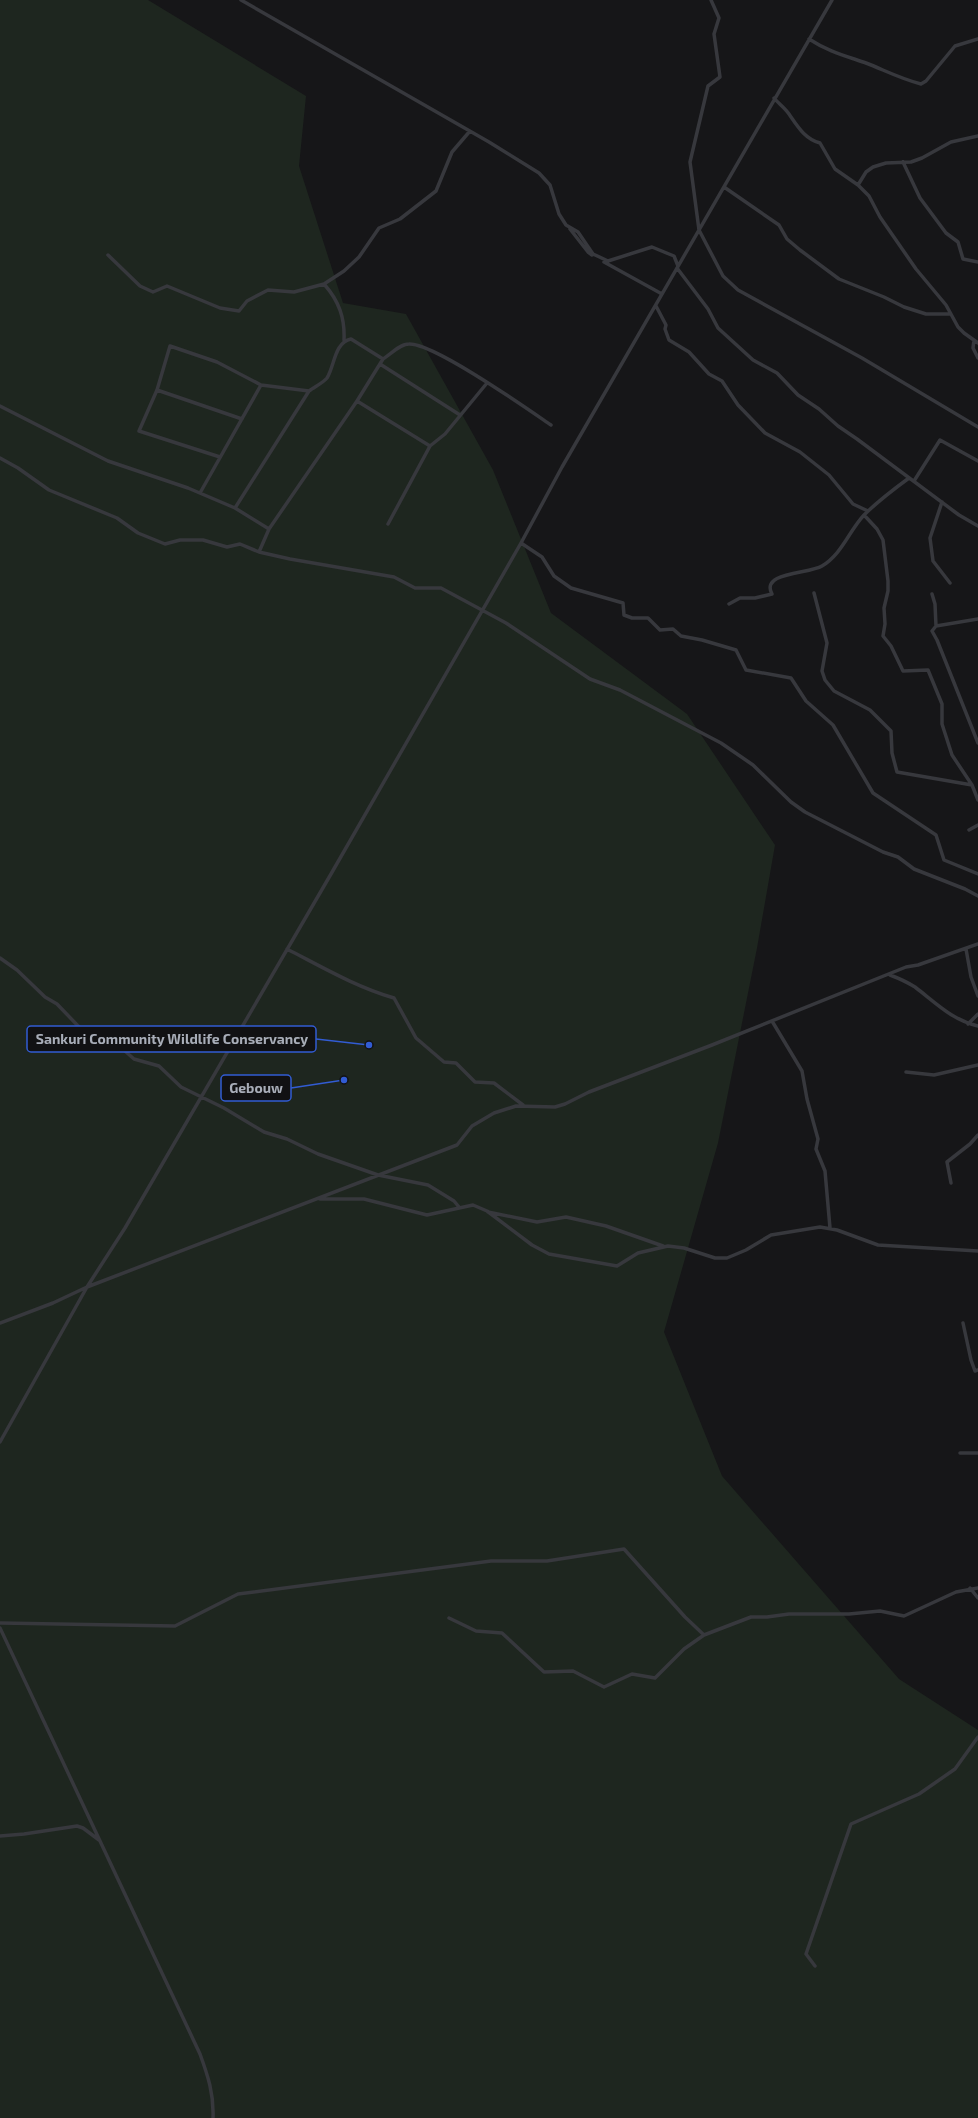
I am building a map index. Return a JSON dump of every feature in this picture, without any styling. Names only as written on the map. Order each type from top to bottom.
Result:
[{"type":"street","points":[[241,0],[524,163],[546,180],[551,189],[562,220],[588,252],[662,294]]},
{"type":"street","points":[[711,0],[719,18],[714,34],[720,77],[708,86],[690,162],[699,230],[723,276],[738,290],[862,358],[978,427]]},
{"type":"street","points":[[0,1442],[87,1287],[125,1228],[287,949],[521,543],[562,467],[656,306],[808,39],[832,0]]},
{"type":"street","points":[[808,39],[822,47],[865,63],[888,74],[921,84],[926,81],[955,46],[978,39]]},
{"type":"street","points":[[774,98],[789,113],[804,135],[812,141],[820,143],[835,168],[858,185],[871,199],[880,217],[913,264],[946,305],[964,334],[976,342],[973,348],[978,358]]},
{"type":"street","points":[[108,255],[140,286],[153,292],[167,286],[220,308],[239,311],[247,301],[268,290],[294,292],[324,284],[344,271],[359,257],[379,228],[400,219],[436,191],[452,152],[470,131]]},
{"type":"street","points":[[858,185],[866,172],[873,167],[886,163],[903,162],[922,158],[951,142],[978,136]]},
{"type":"street","points":[[903,162],[920,198],[946,233],[958,242],[963,259],[978,262]]},
{"type":"street","points":[[724,186],[779,225],[787,239],[839,279],[884,297],[904,307],[926,314],[951,314]]},
{"type":"street","points":[[570,228],[578,232],[593,254],[608,261],[652,247],[674,256],[678,267],[708,309],[718,328],[753,360],[782,377],[798,395],[819,409],[838,426],[968,521],[978,526]]},
{"type":"street","points":[[235,508],[309,391],[326,378],[344,340],[345,324],[341,310],[335,296],[324,284]]},
{"type":"street","points":[[656,306],[666,325],[665,330],[669,340],[689,352],[709,374],[722,381],[744,413],[764,433],[800,452],[837,483],[853,504],[868,511]]},
{"type":"street","points":[[344,340],[351,339],[383,359]]},
{"type":"street","points":[[259,552],[268,529],[357,401],[383,359],[399,348],[409,344],[428,348],[487,383],[551,425]]},
{"type":"street","points":[[220,457],[140,430],[157,390],[170,346],[217,362],[261,385],[309,391]]},
{"type":"street","points":[[380,364],[460,415]]},
{"type":"street","points":[[388,524],[430,446],[445,434],[487,383]]},
{"type":"street","points":[[200,492],[261,385]]},
{"type":"street","points":[[157,390],[242,419]]},
{"type":"street","points":[[357,401],[430,446]]},
{"type":"street","points":[[0,406],[108,461],[200,492],[235,508],[268,529]]},
{"type":"street","points":[[914,481],[940,440],[978,461]]},
{"type":"street","points":[[0,458],[18,468],[49,490],[116,518],[138,533],[165,544],[180,540],[203,540],[227,547],[240,544],[259,552],[290,559],[394,576],[415,588],[441,588],[506,623],[590,680],[620,690],[721,743],[753,765],[792,802],[806,812],[883,852],[898,857],[914,869],[965,889],[978,896]]},
{"type":"street","points":[[729,604],[740,598],[755,598],[772,594],[769,589],[771,582],[776,578],[782,575],[816,570],[828,562],[835,556],[864,515],[909,478]]},
{"type":"street","points":[[942,502],[930,538],[933,561],[950,583]]},
{"type":"street","points":[[864,515],[880,533],[885,553],[888,591],[884,604],[883,636],[891,646],[903,671],[928,670],[942,704],[942,724],[952,755],[972,785],[978,800]]},
{"type":"street","points":[[521,543],[542,557],[554,576],[571,588],[623,603],[624,615],[632,618],[648,618],[660,630],[673,629],[681,636],[702,640],[736,650],[746,670],[791,678],[806,701],[833,725],[873,793],[936,835],[944,860],[978,874]]},
{"type":"street","points":[[814,593],[827,642],[822,671],[825,680],[834,691],[870,710],[891,731],[892,753],[897,772],[905,775],[942,779],[951,783],[972,785]]},
{"type":"street","points":[[932,594],[935,604],[936,626]]},
{"type":"street","points":[[978,620],[936,626],[932,629],[933,634],[938,640],[978,743]]},
{"type":"street","points":[[969,830],[978,825]]},
{"type":"street","points":[[0,1323],[87,1287],[457,1145],[472,1126],[484,1117],[516,1106],[554,1107],[565,1104],[589,1092],[890,975],[906,967],[918,965],[978,944]]},
{"type":"street","points":[[966,948],[973,986],[978,996]]},
{"type":"street","points":[[287,949],[371,992],[394,998],[416,1038],[444,1062],[456,1063],[475,1082],[494,1083],[523,1105]]},
{"type":"street","points":[[0,958],[17,970],[45,997],[57,1004],[81,1029],[117,1044],[134,1059],[159,1066],[182,1088],[224,1108],[264,1132],[287,1138],[318,1154],[378,1175],[428,1185],[454,1200],[459,1207]]},
{"type":"street","points":[[890,975],[915,987],[948,1014],[968,1024],[978,1026]]},
{"type":"street","points":[[968,1024],[978,1014]]},
{"type":"street","points":[[772,1021],[802,1071],[807,1100],[818,1139],[816,1149],[825,1171],[830,1228]]},
{"type":"street","points":[[906,1072],[934,1075],[978,1066]]},
{"type":"street","points":[[951,1183],[946,1162],[970,1144],[978,1135]]},
{"type":"street","points":[[317,1198],[364,1198],[427,1215],[435,1215],[459,1207],[473,1205],[487,1212],[532,1245],[562,1257],[580,1258],[617,1266],[638,1253],[664,1246]]},
{"type":"street","points":[[487,1212],[536,1222],[566,1217],[606,1226],[664,1246],[684,1248],[715,1258],[727,1258],[746,1250],[771,1235],[820,1227],[830,1228],[878,1245],[978,1251]]},
{"type":"street","points":[[963,1323],[971,1360],[975,1371],[978,1370]]},
{"type":"street","points":[[960,1453],[978,1453]]},
{"type":"street","points":[[0,1623],[175,1626],[238,1594],[491,1561],[547,1561],[624,1549],[685,1617],[704,1635]]},
{"type":"street","points":[[449,1618],[476,1631],[502,1634],[521,1653],[544,1672],[573,1671],[604,1687],[632,1674],[655,1678],[684,1649],[704,1635],[756,1616],[767,1617],[789,1614],[849,1614],[880,1611],[904,1616],[956,1592],[970,1588],[978,1588]]},
{"type":"street","points":[[970,1588],[978,1598]]},
{"type":"street","points":[[0,1628],[200,2054],[210,2080],[214,2100],[213,2118]]},
{"type":"street","points":[[815,1966],[806,1954],[851,1824],[919,1794],[955,1769],[978,1737]]},
{"type":"street","points":[[0,1836],[77,1826],[83,1828],[100,1840]]},
{"type":"shaded area","points":[[0,0],[148,0],[306,96],[299,166],[343,303],[406,314],[493,470],[551,613],[687,714],[775,845],[757,948],[718,1143],[664,1332],[722,1476],[899,1679],[978,1730],[978,2118],[0,2118]]},
{"type":"place","name":"Sankuri Community Wildlife Conservancy","points":[[369,1045]]},
{"type":"place","name":"Gebouw","points":[[344,1080]]}]
